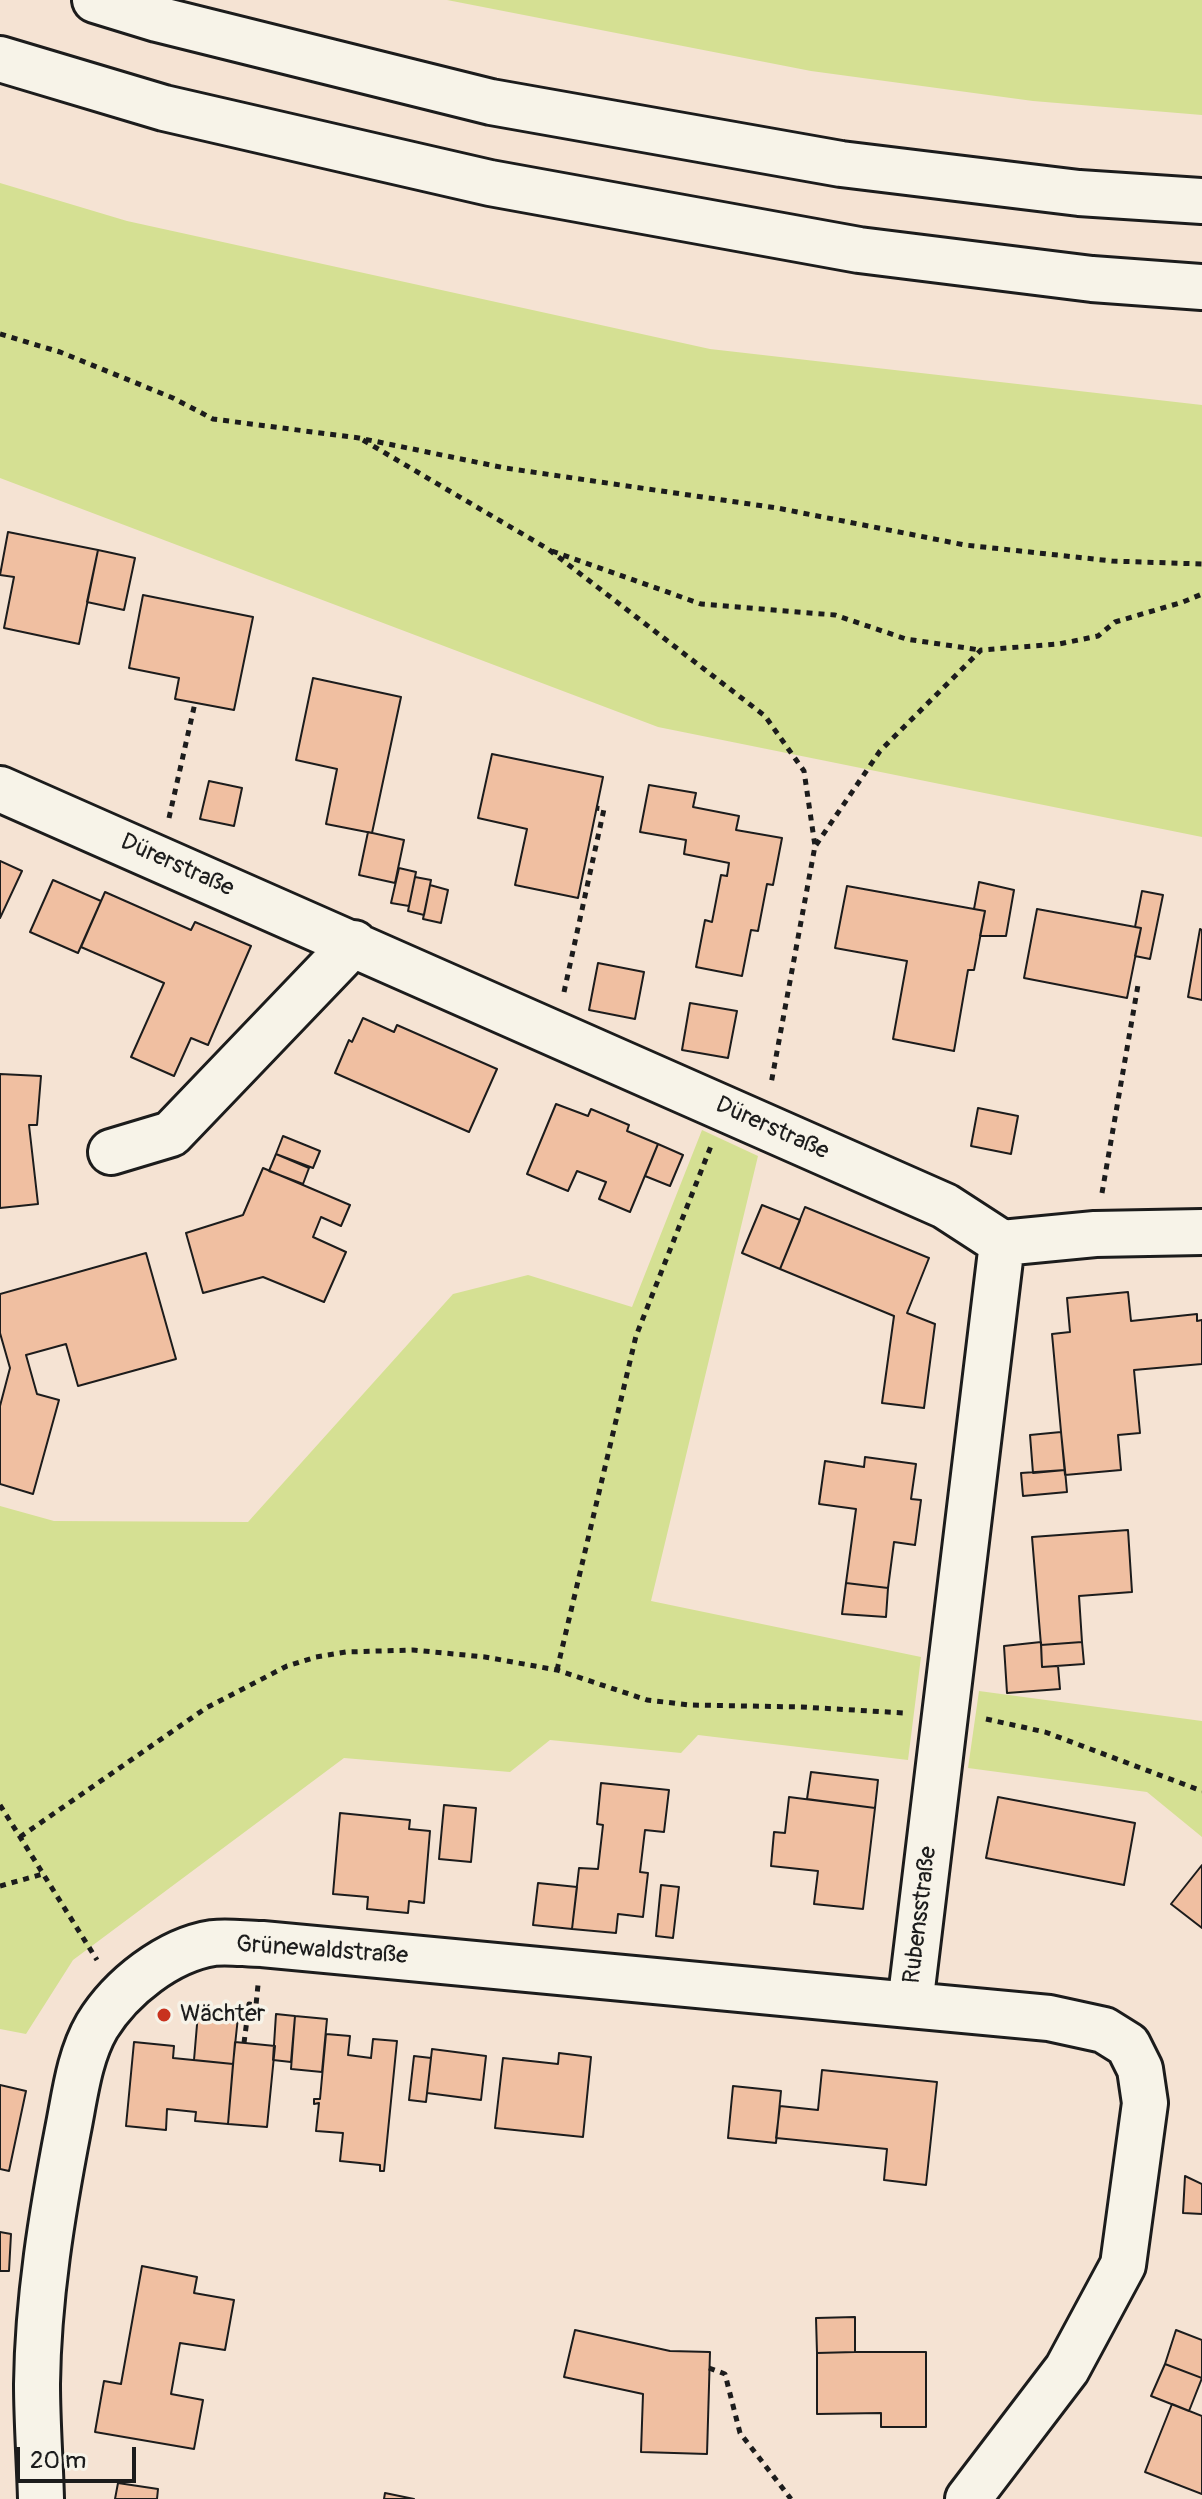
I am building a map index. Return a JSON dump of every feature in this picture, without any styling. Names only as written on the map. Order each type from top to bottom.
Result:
[{"type":"main road","points":[[95,0],[157,19],[491,102],[841,164],[1079,193],[1202,201]]},
{"type":"main road","points":[[0,59],[164,108],[490,183],[859,250],[1092,279],[1202,287]]},
{"type":"main road","name":"Dürerstraße","points":[[0,789],[945,1206],[1002,1243]]},
{"type":"main road","points":[[111,1152],[171,1134],[354,943]]},
{"type":"main road","points":[[1002,1243],[1095,1234],[1202,1232]]},
{"type":"main road","name":"Rubensstraße","points":[[968,2499],[1067,2369],[1123,2265],[1145,2103],[1140,2069],[1128,2045],[1104,2030],[1049,2018],[910,2005],[1002,1243]]},
{"type":"main road","name":"Grünewaldstraße","points":[[41,2499],[37,2382],[43,2287],[59,2179],[83,2056],[98,2025],[120,1997],[157,1965],[185,1951],[214,1943],[262,1944],[910,2005]]},
{"type":"path","points":[[0,334],[74,358],[173,398],[213,419],[359,438],[505,468],[777,508],[965,545],[1112,561],[1202,564]]},
{"type":"path","points":[[359,438],[548,549],[765,716],[804,771],[815,846]]},
{"type":"path","points":[[548,549],[701,604],[835,615],[906,639],[981,650],[1059,644],[1098,636],[1115,622],[1202,594]]},
{"type":"path","points":[[557,1670],[636,1336],[744,1116],[815,846],[880,751],[981,650]]},
{"type":"path","points":[[160,858],[195,703]]},
{"type":"path","points":[[555,1033],[604,809],[596,808]]},
{"type":"path","points":[[1095,1234],[1138,985]]},
{"type":"path","points":[[20,1837],[206,1708],[301,1662],[346,1652],[413,1650],[485,1657],[557,1670],[661,1702],[985,1719],[1045,1732],[1202,1791]]},
{"type":"path","points":[[0,1805],[120,1997]]},
{"type":"path","points":[[0,1886],[43,1874]]},
{"type":"path","points":[[244,2043],[249,2004],[256,2005],[262,1944]]},
{"type":"path","points":[[709,2368],[725,2374],[740,2433],[791,2499]]},
{"type":"green space","points":[[447,0],[1202,0],[1202,115],[1033,101],[811,71]]},
{"type":"green space","points":[[0,183],[127,221],[710,349],[1202,405],[1202,837],[658,727],[0,478]]},
{"type":"green space","points":[[702,1130],[758,1156],[651,1601],[921,1657],[908,1760],[698,1735],[681,1753],[550,1740],[510,1772],[344,1758],[73,1960],[26,2034],[0,2029],[0,1506],[54,1521],[248,1522],[453,1294],[528,1275],[632,1307]]},
{"type":"green space","points":[[979,1691],[1202,1721],[1202,1837],[1147,1792],[968,1768]]},
{"type":"building","points":[[8,532],[98,550],[79,644],[4,628],[14,577],[0,575]]},
{"type":"building","points":[[98,550],[135,558],[124,610],[87,602]]},
{"type":"building","points":[[143,595],[253,617],[234,710],[175,699],[179,678],[129,668]]},
{"type":"building","points":[[313,678],[401,697],[372,833],[326,824],[337,769],[296,760]]},
{"type":"building","points":[[492,754],[603,777],[578,898],[515,885],[527,829],[478,818]]},
{"type":"building","points":[[209,781],[242,788],[234,826],[200,819]]},
{"type":"building","points":[[649,785],[696,793],[693,807],[739,816],[736,830],[782,838],[773,885],[767,884],[758,931],[751,930],[742,976],[696,967],[705,920],[712,922],[721,875],[727,876],[729,863],[684,854],[686,840],[640,832]]},
{"type":"building","points":[[368,832],[404,840],[395,883],[359,875]]},
{"type":"building","points":[[0,861],[22,871],[0,918]]},
{"type":"building","points":[[399,868],[416,872],[409,906],[391,903]]},
{"type":"building","points":[[415,877],[431,880],[424,915],[408,911]]},
{"type":"building","points":[[53,880],[101,901],[78,953],[30,932]]},
{"type":"building","points":[[979,882],[1014,890],[1006,936],[980,936],[985,911],[974,909]]},
{"type":"building","points":[[430,885],[448,890],[441,923],[423,919]]},
{"type":"building","points":[[847,886],[985,911],[974,970],[968,970],[954,1051],[893,1039],[907,961],[835,948]]},
{"type":"building","points":[[1142,891],[1163,895],[1150,959],[1135,956],[1141,928],[1135,927]]},
{"type":"building","points":[[105,892],[191,930],[195,922],[251,946],[208,1045],[191,1038],[174,1076],[131,1057],[164,983],[81,947]]},
{"type":"building","points":[[1037,909],[1141,928],[1127,998],[1024,978]]},
{"type":"building","points":[[1202,930],[1202,1000],[1188,997]]},
{"type":"building","points":[[598,963],[644,972],[635,1019],[589,1010]]},
{"type":"building","points":[[690,1003],[737,1011],[728,1058],[682,1050]]},
{"type":"building","points":[[363,1018],[394,1032],[397,1025],[497,1069],[469,1132],[335,1073],[349,1040],[352,1042]]},
{"type":"building","points":[[0,1074],[41,1076],[37,1125],[29,1125],[38,1204],[0,1208]]},
{"type":"building","points":[[556,1104],[588,1116],[591,1109],[629,1125],[627,1131],[658,1144],[630,1212],[599,1199],[606,1182],[577,1171],[568,1191],[527,1174]]},
{"type":"building","points":[[978,1108],[1018,1116],[1011,1154],[971,1146]]},
{"type":"building","points":[[283,1136],[320,1151],[313,1168],[276,1154]]},
{"type":"building","points":[[658,1144],[683,1155],[670,1186],[645,1176]]},
{"type":"building","points":[[276,1154],[309,1168],[303,1184],[269,1171]]},
{"type":"building","points":[[263,1168],[350,1205],[341,1226],[321,1217],[313,1237],[346,1252],[324,1302],[263,1277],[203,1293],[186,1233],[243,1215]]},
{"type":"building","points":[[762,1205],[800,1220],[780,1269],[742,1253]]},
{"type":"building","points":[[805,1207],[929,1258],[907,1313],[935,1324],[924,1408],[882,1403],[894,1316],[780,1269]]},
{"type":"building","points":[[146,1253],[176,1359],[78,1386],[66,1344],[26,1355],[37,1394],[59,1400],[33,1494],[0,1484],[0,1406],[10,1368],[0,1333],[0,1294]]},
{"type":"building","points":[[1128,1292],[1131,1321],[1197,1314],[1197,1321],[1202,1320],[1202,1364],[1134,1370],[1140,1433],[1118,1435],[1121,1470],[1065,1475],[1052,1334],[1070,1332],[1067,1298]]},
{"type":"building","points":[[1061,1432],[1065,1470],[1033,1473],[1030,1435]]},
{"type":"building","points":[[865,1457],[916,1464],[911,1499],[921,1500],[915,1545],[894,1542],[888,1588],[846,1583],[856,1509],[819,1504],[825,1461],[864,1467]]},
{"type":"building","points":[[1065,1470],[1067,1492],[1023,1496],[1021,1473]]},
{"type":"building","points":[[1128,1530],[1132,1592],[1079,1596],[1082,1642],[1041,1645],[1032,1537]]},
{"type":"building","points":[[846,1583],[888,1588],[886,1617],[842,1614]]},
{"type":"building","points":[[1041,1642],[1042,1667],[1058,1666],[1060,1689],[1007,1693],[1004,1646]]},
{"type":"building","points":[[1082,1642],[1084,1664],[1042,1667],[1041,1645]]},
{"type":"building","points":[[811,1772],[878,1780],[875,1808],[807,1799]]},
{"type":"building","points":[[601,1783],[669,1790],[664,1832],[645,1830],[640,1872],[648,1873],[643,1917],[618,1914],[616,1933],[572,1929],[579,1868],[598,1869],[603,1825],[597,1824]]},
{"type":"building","points":[[789,1797],[875,1808],[863,1909],[814,1904],[818,1871],[771,1866],[774,1832],[785,1833]]},
{"type":"building","points":[[998,1797],[1135,1823],[1124,1885],[986,1858]]},
{"type":"building","points":[[444,1805],[476,1808],[471,1862],[439,1859]]},
{"type":"building","points":[[340,1813],[410,1820],[409,1829],[430,1831],[424,1903],[409,1901],[408,1913],[367,1909],[368,1897],[333,1894]]},
{"type":"building","points":[[1202,1865],[1202,1928],[1171,1904]]},
{"type":"building","points":[[538,1883],[577,1887],[572,1929],[533,1925]]},
{"type":"building","points":[[661,1885],[679,1887],[673,1938],[656,1936]]},
{"type":"building","points":[[198,2013],[238,2017],[233,2064],[194,2060]]},
{"type":"building","points":[[276,2014],[295,2016],[291,2062],[273,2060]]},
{"type":"building","points":[[295,2016],[327,2019],[322,2072],[291,2069]]},
{"type":"building","points":[[326,2034],[350,2036],[348,2055],[371,2058],[373,2039],[397,2041],[384,2171],[380,2171],[380,2165],[340,2161],[343,2133],[316,2131],[319,2103],[314,2104],[314,2099],[320,2099]]},
{"type":"building","points":[[134,2042],[174,2046],[173,2058],[233,2064],[228,2124],[195,2121],[196,2112],[167,2109],[166,2130],[126,2126]]},
{"type":"building","points":[[235,2042],[275,2046],[267,2127],[228,2124]]},
{"type":"building","points":[[432,2049],[486,2056],[481,2100],[427,2093]]},
{"type":"building","points":[[559,2053],[591,2057],[583,2137],[495,2128],[503,2058],[558,2064]]},
{"type":"building","points":[[414,2056],[431,2058],[426,2102],[409,2100]]},
{"type":"building","points":[[822,2070],[937,2082],[926,2185],[884,2180],[887,2149],[776,2138],[780,2106],[818,2110]]},
{"type":"building","points":[[0,2085],[26,2091],[9,2171],[0,2169]]},
{"type":"building","points":[[733,2086],[781,2091],[776,2143],[728,2138]]},
{"type":"building","points":[[1185,2176],[1202,2184],[1202,2214],[1183,2213]]},
{"type":"building","points":[[0,2232],[11,2234],[9,2271],[0,2271]]},
{"type":"building","points":[[142,2266],[197,2277],[194,2293],[234,2300],[225,2350],[180,2343],[171,2394],[203,2400],[194,2449],[95,2432],[104,2381],[121,2384]]},
{"type":"building","points":[[855,2317],[855,2352],[817,2353],[816,2318]]},
{"type":"building","points":[[575,2330],[670,2351],[710,2352],[707,2454],[641,2452],[643,2394],[564,2377]]},
{"type":"building","points":[[1176,2330],[1202,2340],[1202,2378],[1165,2364]]},
{"type":"building","points":[[926,2352],[926,2427],[881,2427],[881,2413],[817,2414],[817,2353]]},
{"type":"building","points":[[1165,2364],[1202,2378],[1189,2411],[1151,2396]]},
{"type":"building","points":[[1172,2404],[1202,2416],[1202,2494],[1145,2472]]},
{"type":"building","points":[[118,2483],[158,2489],[157,2499],[115,2499]]},
{"type":"building","points":[[385,2493],[414,2499],[384,2499]]},
{"type":"place","name":"Wächter","points":[[164,2015]]}]
